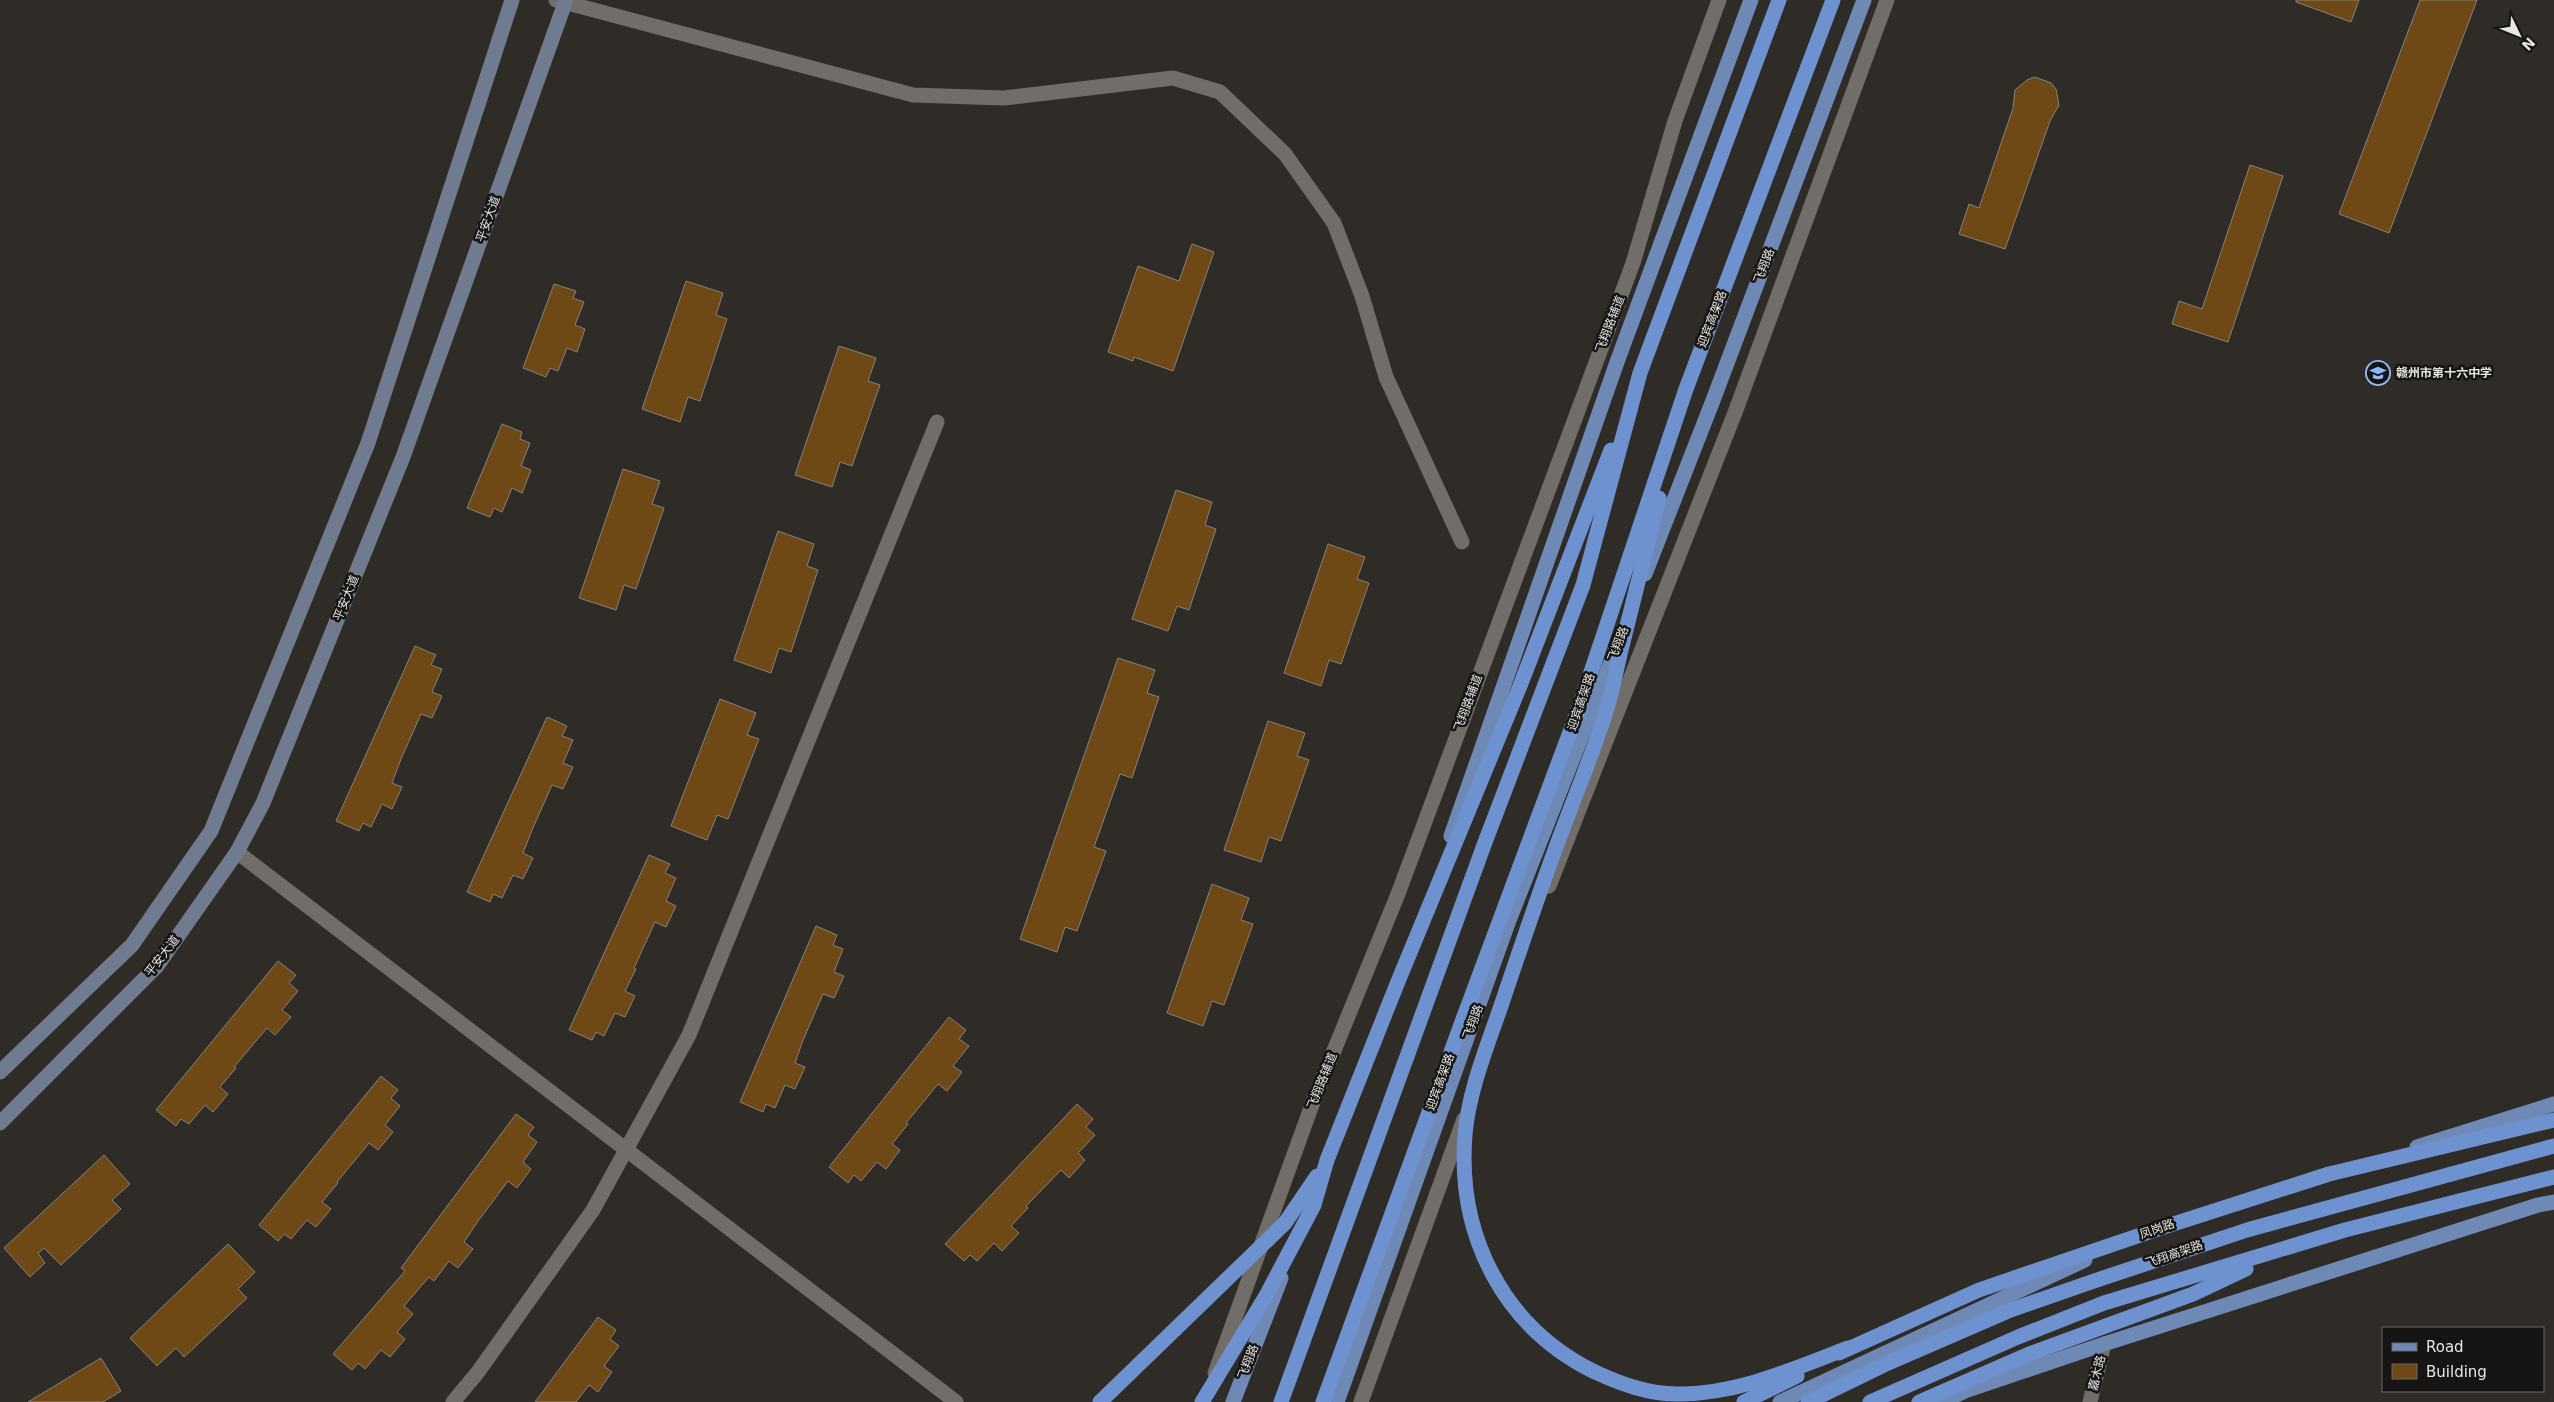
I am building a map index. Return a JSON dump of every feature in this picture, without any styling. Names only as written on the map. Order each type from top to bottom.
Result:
[{"type":"highway","points":[[1748,78],[1774,0]]},
{"type":"highway","points":[[1203,1402],[1262,1302],[1309,1213],[1327,1160],[1396,984],[1520,686],[1640,373],[1748,78],[1779,0]]},
{"type":"highway","name":"迎宾高架路","points":[[1323,1402],[1580,705],[1686,389],[1833,0]]},
{"type":"highway","points":[[1798,93],[1839,0]]},
{"type":"highway","points":[[1280,1402],[1484,845],[1583,585],[1640,373]]},
{"type":"highway","points":[[1686,389],[1605,716],[1549,865],[1481,1062],[1466,1132],[1464,1174],[1468,1211],[1481,1252],[1500,1288],[1524,1318],[1552,1344],[1577,1363],[1609,1378],[1643,1390],[1669,1393],[1716,1390],[1760,1381],[1848,1348],[1979,1290],[2329,1174],[2554,1120]]},
{"type":"highway","name":"飞翔高架路","points":[[1808,1402],[1888,1363],[2008,1311],[2103,1278],[2247,1230],[2554,1146]]},
{"type":"highway","points":[[1100,1402],[1285,1223],[1327,1160]]},
{"type":"highway","name":"飞翔高架路","points":[[1870,1402],[2010,1340],[2104,1303],[2346,1230],[2554,1177]]},
{"type":"highway","points":[[1919,1402],[2029,1354],[2193,1294],[2288,1249]]},
{"type":"highway","points":[[1335,1402],[1344,1347]]},
{"type":"highway","points":[[1744,1402],[1848,1348]]},
{"type":"main road","points":[[0,1072],[132,945],[211,831],[368,443],[512,0]]},
{"type":"main road","name":"飞翔路","points":[[1233,1402],[1430,896],[1617,362],[1751,0]]},
{"type":"main road","name":"飞翔路","points":[[1335,1402],[1508,923],[1712,403],[1864,0]]},
{"type":"main road","name":"平安大道","points":[[0,1123],[157,966],[237,852],[263,803],[403,457],[563,1]]},
{"type":"main road","name":"凤岗路","points":[[1780,1402],[2146,1232],[2554,1104]]},
{"type":"main road","points":[[1942,1402],[1965,1391],[2104,1344],[2538,1205],[2554,1202]]},
{"type":"street","name":"飞翔路辅道","points":[[1203,1402],[1313,1102],[1398,894],[1633,263],[1675,121],[1719,0]]},
{"type":"street","points":[[1361,1402],[1533,929],[1736,410],[1887,0]]},
{"type":"street","points":[[563,1],[913,95],[1004,98],[1173,78],[1220,92],[1285,154],[1334,223],[1362,296],[1386,376],[1462,542]]},
{"type":"street","points":[[453,1402],[478,1372],[593,1210],[689,1035],[937,422]]},
{"type":"street","points":[[237,852],[956,1402]]},
{"type":"street","name":"嘉木路","points":[[2090,1402],[2104,1344]]},
{"type":"building","points":[[2296,0],[2359,0],[2351,22],[2296,2]]},
{"type":"building","points":[[2420,0],[2477,0],[2389,233],[2339,214]]},
{"type":"building","points":[[2035,77],[2051,83],[2056,89],[2059,105],[2050,121],[2005,249],[1959,234],[1969,204],[1979,208],[2013,108],[2015,90],[2027,80]]},
{"type":"building","points":[[2250,165],[2283,176],[2228,342],[2172,324],[2179,301],[2202,309]]},
{"type":"building","points":[[1192,244],[1214,252],[1173,371],[1134,357],[1133,361],[1108,352],[1138,266],[1179,281]]},
{"type":"building","points":[[686,281],[723,293],[716,315],[727,319],[700,401],[688,397],[680,422],[642,409]]},
{"type":"building","points":[[554,284],[576,291],[573,298],[584,302],[575,325],[585,329],[577,352],[567,348],[558,371],[550,368],[546,377],[523,368]]},
{"type":"building","points":[[839,346],[876,358],[868,381],[880,385],[852,466],[840,462],[832,487],[795,475]]},
{"type":"building","points":[[502,424],[522,432],[520,439],[530,443],[521,466],[531,470],[522,493],[512,488],[502,512],[494,508],[490,517],[467,508]]},
{"type":"building","points":[[623,469],[660,481],[652,504],[664,508],[636,589],[624,585],[616,610],[579,598]]},
{"type":"building","points":[[1176,490],[1212,502],[1205,525],[1216,529],[1189,610],[1177,606],[1168,631],[1132,619]]},
{"type":"building","points":[[778,531],[814,544],[807,566],[818,570],[791,652],[779,648],[771,673],[734,660]]},
{"type":"building","points":[[1328,544],[1365,557],[1357,579],[1369,583],[1341,664],[1329,660],[1321,686],[1284,673]]},
{"type":"building","points":[[415,646],[436,655],[431,665],[442,669],[432,692],[442,696],[432,718],[421,714],[401,759],[392,783],[402,787],[392,809],[382,804],[371,827],[363,823],[359,831],[336,821]]},
{"type":"building","points":[[1118,658],[1155,670],[1147,693],[1159,697],[1132,778],[1120,774],[1094,847],[1106,851],[1077,931],[1065,927],[1057,952],[1020,939]]},
{"type":"building","points":[[720,699],[756,713],[747,735],[759,739],[728,819],[717,815],[707,840],[671,826]]},
{"type":"building","points":[[547,717],[567,726],[562,736],[573,740],[563,763],[573,767],[563,789],[552,785],[523,853],[533,858],[523,879],[513,875],[502,898],[493,894],[490,902],[467,892]]},
{"type":"building","points":[[1268,721],[1305,733],[1297,756],[1309,760],[1281,841],[1269,837],[1261,862],[1224,850]]},
{"type":"building","points":[[649,855],[670,864],[665,873],[676,878],[666,901],[676,906],[666,927],[655,922],[625,991],[635,996],[625,1017],[615,1013],[604,1036],[596,1032],[592,1040],[569,1030]]},
{"type":"building","points":[[1212,884],[1249,898],[1241,920],[1253,924],[1224,1005],[1212,1001],[1203,1026],[1167,1013]]},
{"type":"building","points":[[816,926],[837,935],[833,945],[843,949],[834,972],[844,976],[834,998],[823,994],[803,1040],[795,1063],[805,1067],[795,1089],[785,1085],[775,1108],[766,1104],[763,1112],[740,1102]]},
{"type":"building","points":[[278,961],[296,975],[289,983],[298,991],[282,1010],[291,1017],[275,1035],[267,1028],[234,1067],[236,1068],[220,1087],[228,1094],[213,1112],[205,1105],[189,1124],[181,1119],[176,1126],[156,1110]]},
{"type":"building","points":[[949,1017],[966,1030],[959,1039],[969,1046],[953,1066],[962,1072],[947,1091],[938,1084],[906,1123],[908,1124],[892,1144],[900,1150],[886,1169],[877,1162],[861,1181],[854,1175],[848,1183],[829,1167]]},
{"type":"building","points":[[381,1076],[398,1090],[391,1098],[400,1106],[385,1125],[393,1132],[378,1150],[369,1143],[337,1182],[322,1202],[331,1209],[316,1227],[307,1220],[291,1239],[284,1234],[278,1241],[259,1225]]},
{"type":"building","points":[[1077,1104],[1093,1119],[1086,1127],[1095,1135],[1078,1153],[1085,1160],[1069,1178],[1061,1170],[1026,1206],[1028,1208],[1011,1226],[1019,1233],[1002,1251],[994,1243],[977,1261],[970,1255],[964,1261],[945,1244]]},
{"type":"building","points":[[516,1114],[534,1127],[528,1135],[537,1142],[523,1162],[531,1169],[517,1188],[508,1181],[478,1221],[464,1242],[473,1249],[458,1268],[449,1261],[434,1281],[429,1277],[404,1306],[413,1314],[397,1332],[405,1339],[390,1357],[381,1350],[365,1369],[358,1363],[352,1370],[333,1354],[405,1271],[401,1268]]},
{"type":"building","points":[[104,1155],[130,1184],[112,1200],[121,1209],[61,1265],[44,1248],[38,1253],[45,1263],[30,1277],[4,1248]]},
{"type":"building","points":[[228,1244],[255,1272],[238,1289],[247,1298],[184,1357],[176,1348],[157,1366],[130,1338]]},
{"type":"building","points":[[598,1317],[616,1330],[610,1339],[619,1346],[604,1366],[612,1372],[598,1392],[589,1385],[576,1402],[535,1402]]},
{"type":"building","points":[[101,1358],[121,1391],[103,1402],[28,1402]]},
{"type":"place","name":"赣州市第十六中学","points":[[2378,373]]}]
